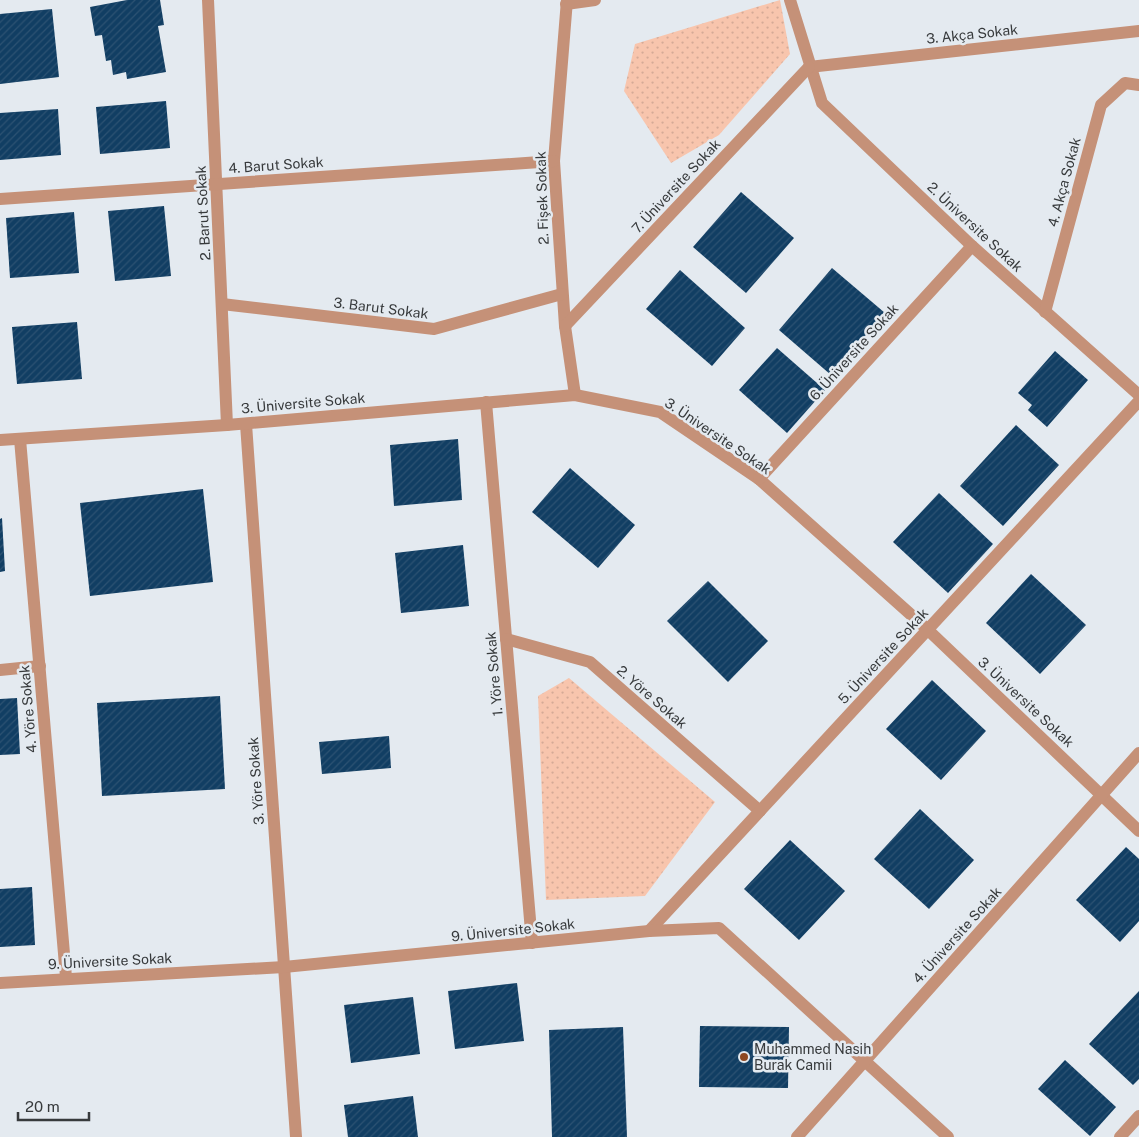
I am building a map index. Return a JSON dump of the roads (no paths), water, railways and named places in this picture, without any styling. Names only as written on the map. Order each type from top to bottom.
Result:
[{"type":"street","name":"2. Barut Sokak","points":[[208,0],[228,425]]},
{"type":"street","points":[[567,2],[594,0]]},
{"type":"street","name":"2. Üniversite Sokak","points":[[790,0],[822,104],[972,246],[1139,395]]},
{"type":"street","name":"2. Fişek Sokak","points":[[567,2],[554,161],[564,326],[575,394]]},
{"type":"street","name":"3. Akça Sokak","points":[[809,66],[1139,31]]},
{"type":"street","name":"7. Üniversite Sokak","points":[[564,326],[809,66]]},
{"type":"street","name":"4. Akça Sokak","points":[[1045,312],[1100,105],[1125,83],[1139,85]]},
{"type":"street","name":"4. Barut Sokak","points":[[0,199],[554,161]]},
{"type":"street","name":"6. Üniversite Sokak","points":[[758,479],[972,246]]},
{"type":"street","name":"3. Barut Sokak","points":[[222,304],[434,329],[562,294]]},
{"type":"street","name":"3. Üniversite Sokak","points":[[0,440],[246,424],[575,394],[660,412],[758,479],[927,630],[1139,830]]},
{"type":"street","name":"5. Üniversite Sokak","points":[[649,931],[1139,400]]},
{"type":"street","name":"1. Yöre Sokak","points":[[486,402],[532,943]]},
{"type":"street","name":"3. Yöre Sokak","points":[[246,424],[296,1137]]},
{"type":"street","name":"4. Yöre Sokak","points":[[20,439],[66,977]]},
{"type":"street","name":"2. Yöre Sokak","points":[[506,639],[590,662],[760,811]]},
{"type":"street","points":[[0,670],[40,666]]},
{"type":"street","name":"4. Üniversite Sokak","points":[[797,1137],[1139,754]]},
{"type":"street","name":"9. Üniversite Sokak","points":[[0,983],[66,977],[284,966],[649,931],[719,928],[866,1060],[948,1137]]},
{"type":"street","points":[[1120,1137],[1139,1116]]},
{"type":"place","name":"Muhammed Nasih Burak Camii","points":[[744,1057]]}]
